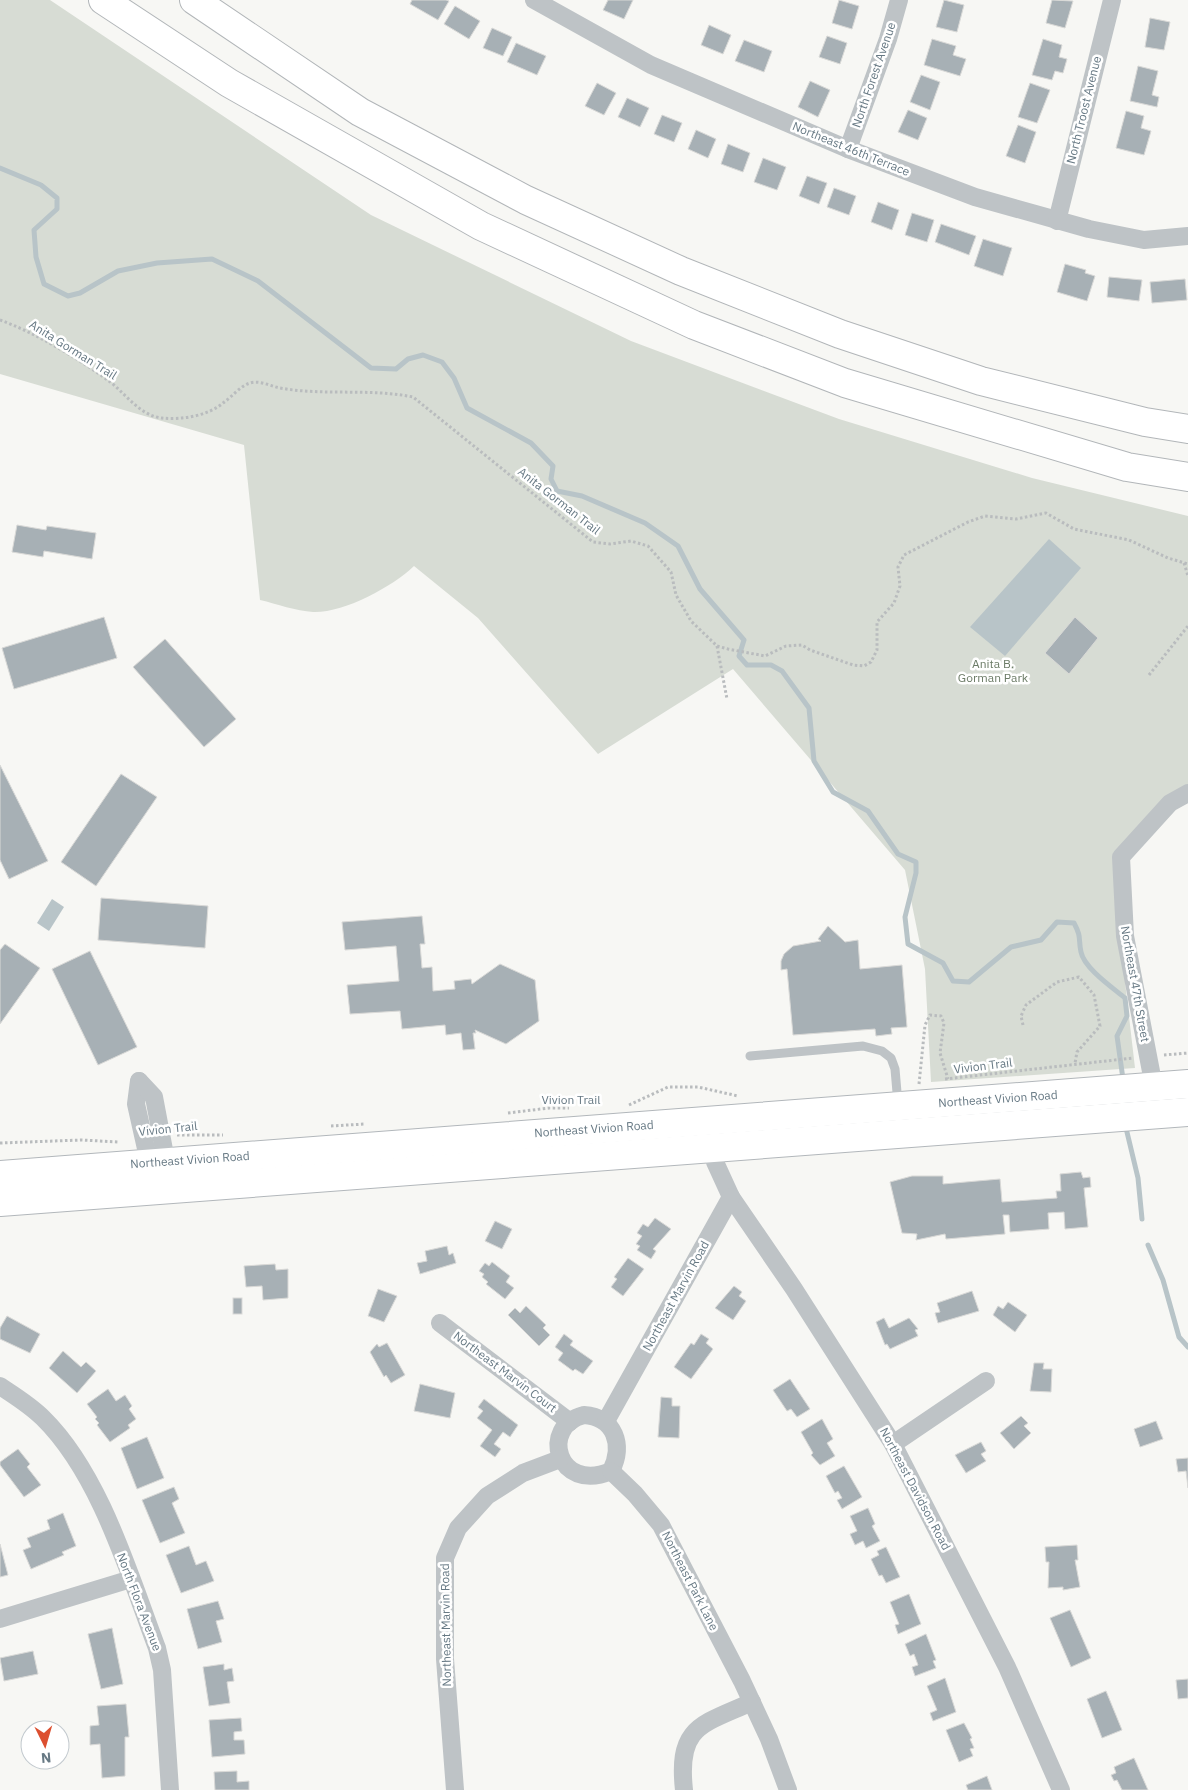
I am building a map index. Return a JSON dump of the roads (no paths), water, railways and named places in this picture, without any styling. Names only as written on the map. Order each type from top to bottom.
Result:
[{"type":"main road","points":[[104,0],[229,83],[481,226],[694,325],[845,383],[1127,466],[1188,477]]},
{"type":"main road","points":[[194,0],[360,112],[526,200],[681,271],[840,334],[981,381],[1145,422],[1188,430]]},
{"type":"main road","name":"Northeast Vivion Road","points":[[0,1202],[712,1148],[896,1114],[1188,1084]]},
{"type":"main road","name":"Northeast Vivion Road","points":[[0,1175],[155,1146],[896,1114],[1157,1114],[1188,1112]]},
{"type":"main road","points":[[291,1180],[305,1168],[323,1138]]},
{"type":"street","name":"Northeast 46th Terrace","points":[[534,0],[559,6],[651,65],[848,149],[975,197],[1057,221],[1144,240],[1188,236]]},
{"type":"street","name":"North Forest Avenue","points":[[848,149],[888,39],[899,0]]},
{"type":"street","name":"North Troost Avenue","points":[[1057,221],[1112,0]]},
{"type":"street","name":"Northeast 47th Street","points":[[1157,1114],[1154,1087],[1125,936],[1121,857],[1170,803],[1188,793]]},
{"type":"street","name":"Northeast Davidson Road","points":[[710,1121],[715,1162],[731,1197],[794,1289],[893,1444],[1007,1668],[1061,1790]]},
{"type":"street","points":[[155,1146],[160,1190]]},
{"type":"street","name":"Northeast Marvin Road","points":[[606,1421],[731,1197]]},
{"type":"street","name":"Northeast Marvin Court","points":[[440,1322],[570,1422]]},
{"type":"street","points":[[893,1444],[986,1381]]},
{"type":"street","name":"North Flora Avenue","points":[[0,1386],[27,1404],[64,1441],[102,1507],[157,1648],[162,1670],[170,1790]]},
{"type":"street","points":[[584,1415],[596,1416],[606,1421],[612,1428],[617,1452],[617,1460],[611,1472],[600,1476],[583,1475],[568,1469],[560,1460],[559,1441],[570,1422],[584,1415]]},
{"type":"street","name":"Northeast Marvin Road","points":[[455,1790],[445,1660],[444,1594],[446,1558],[449,1547],[458,1528],[487,1496],[523,1473],[560,1460]]},
{"type":"street","name":"Northeast Park Lane","points":[[611,1472],[635,1494],[661,1525],[752,1702],[788,1790]]},
{"type":"street","points":[[0,1619],[131,1579]]},
{"type":"street","points":[[684,1790],[683,1753],[689,1736],[699,1726],[752,1702]]},
{"type":"lane","points":[[750,1056],[863,1046],[882,1051],[891,1058],[895,1069],[896,1114]]},
{"type":"waterway","points":[[0,168],[41,185],[57,198],[57,209],[34,230],[36,257],[44,284],[68,296],[80,293],[118,271],[157,263],[212,259],[258,281],[371,368],[396,369],[408,359],[423,355],[442,362],[454,378],[467,408],[531,443],[553,466],[551,479],[557,491],[582,496],[645,523],[678,546],[700,589],[744,640],[739,656],[747,665],[771,665],[782,671],[809,708],[814,761],[833,792],[868,811],[898,854],[916,862],[916,873],[905,917],[908,944],[943,963],[953,981],[969,982],[1011,947],[1041,940],[1057,922],[1074,923],[1079,935],[1081,952],[1087,965],[1125,998],[1127,1016],[1117,1036],[1123,1079]]},
{"type":"waterway","points":[[1126,1128],[1138,1178],[1142,1219]]},
{"type":"waterway","points":[[1148,1245],[1163,1280],[1179,1337],[1188,1347]]},
{"type":"park label","name":"Anita B. Gorman Park","points":[[993,671]]}]
